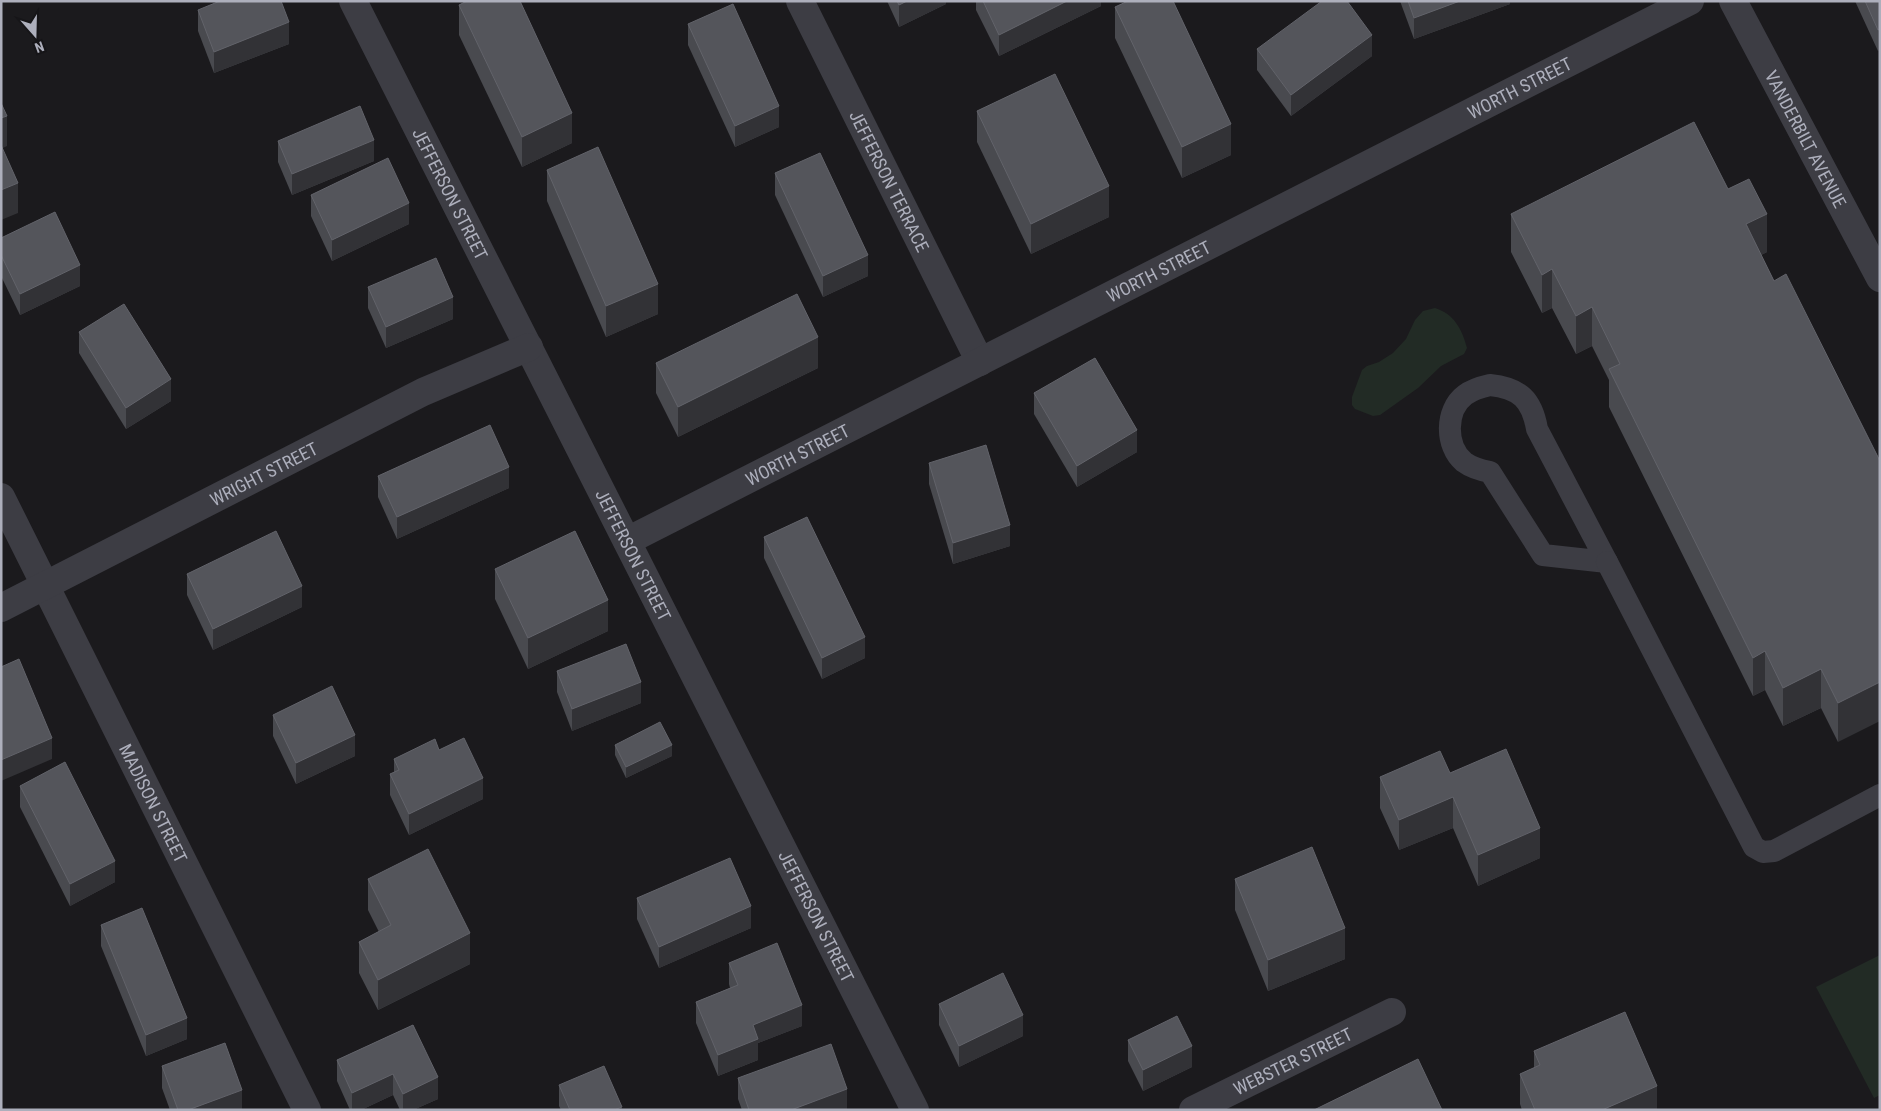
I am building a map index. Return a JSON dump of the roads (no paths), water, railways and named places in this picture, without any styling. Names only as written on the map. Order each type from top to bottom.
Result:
[{"type":"street","name":"JEFFERSON STREET","points":[[354,1],[915,1110]]},
{"type":"street","name":"JEFFERSON TERRACE","points":[[800,1],[980,362]]},
{"type":"street","name":"WORTH STREET","points":[[627,541],[1690,1]]},
{"type":"street","name":"VANDERBILT AVENUE","points":[[1733,1],[1880,278]]},
{"type":"street","name":"WRIGHT STREET","points":[[1,608],[423,392],[528,347]]},
{"type":"street","name":"MADISON STREET","points":[[1,497],[307,1110]]},
{"type":"street","name":"WEBSTER STREET","points":[[1193,1110],[1392,1012]]},
{"type":"lane","points":[[1606,562],[1543,555],[1490,472],[1476,469],[1463,461],[1454,449],[1450,436],[1450,421],[1455,407],[1464,396],[1476,388],[1490,385],[1505,386],[1518,392],[1528,402],[1535,415],[1537,429],[1754,847],[1763,852],[1774,851],[1880,795]]}]
